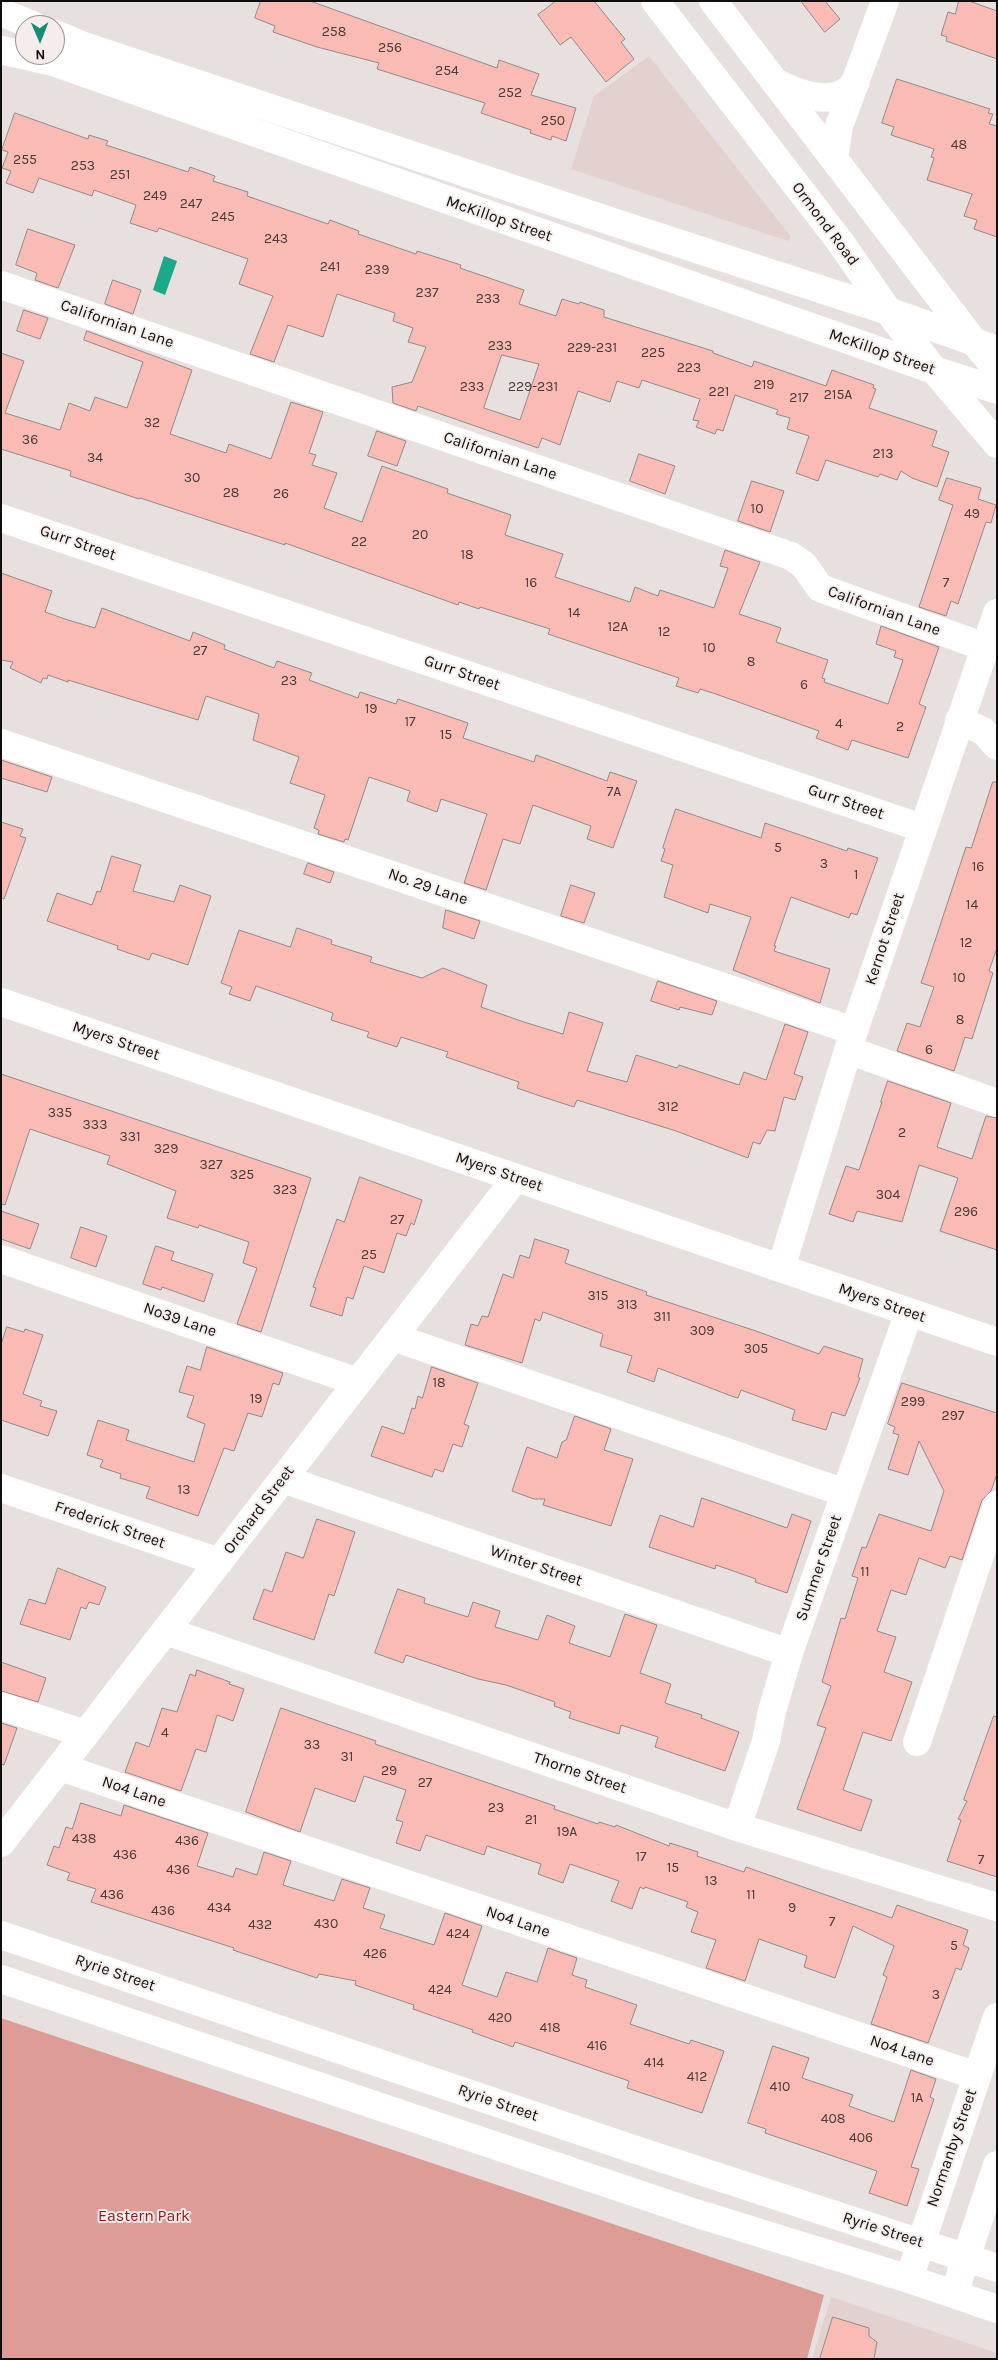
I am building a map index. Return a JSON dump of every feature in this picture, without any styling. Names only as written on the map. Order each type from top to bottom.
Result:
[{"type":"main road","name":"Ormond Road","points":[[656,1],[841,243],[888,311],[934,370],[997,444]]},
{"type":"main road","points":[[713,1],[834,158],[985,346],[997,369]]},
{"type":"main road","points":[[834,158],[839,126],[885,1]]},
{"type":"main road","points":[[1,12],[15,18]]},
{"type":"main road","name":"McKillop Street","points":[[65,38],[616,223],[888,311],[985,346]]},
{"type":"main road","name":"McKillop Street","points":[[1,50],[53,62],[934,370],[997,390]]},
{"type":"main road","points":[[775,82],[799,93],[815,97],[844,93],[856,82]]},
{"type":"main road","name":"Californian Lane","points":[[1,285],[791,556],[804,565],[820,588],[985,648]]},
{"type":"main road","name":"Gurr Street","points":[[1,518],[922,828]]},
{"type":"main road","name":"Kernot Street","points":[[781,1268],[851,1041],[922,828],[997,613]]},
{"type":"main road","points":[[959,720],[983,732],[997,746]]},
{"type":"main road","name":"No. 29 Lane","points":[[1,743],[851,1041],[997,1102]]},
{"type":"main road","name":"Myers Street","points":[[1,1002],[997,1342]]},
{"type":"main road","name":"Orchard Street","points":[[1,1843],[516,1178]]},
{"type":"main road","name":"No39 Lane","points":[[1,1259],[358,1382]]},
{"type":"main road","name":"Summer Street","points":[[737,1827],[766,1741],[772,1712],[789,1653],[909,1312]]},
{"type":"main road","points":[[393,1337],[845,1493]]},
{"type":"main road","name":"Winter Street","points":[[283,1479],[789,1653]]},
{"type":"main road","name":"Frederick Street","points":[[1,1488],[220,1562]]},
{"type":"main road","points":[[918,1742],[997,1505]]},
{"type":"main road","name":"Thorne Street","points":[[166,1631],[737,1827],[997,1907]]},
{"type":"main road","points":[[1,1706],[85,1734]]},
{"type":"main road","name":"No4 Lane","points":[[60,1767],[976,2076]]},
{"type":"main road","name":"Ryrie Street","points":[[1,1934],[633,2149],[997,2268]]},
{"type":"main road","points":[[1,1979],[638,2194],[909,2279],[997,2309]]},
{"type":"main road","name":"Normanby Street","points":[[909,2279],[997,2017]]},
{"type":"main road","points":[[954,2294],[997,2165]]},
{"type":"shaded area","points":[[649,56],[791,237],[788,241],[571,169],[594,96]]},
{"type":"shaded area","points":[[164,256],[177,261],[165,295],[153,290]]},
{"type":"shaded area","points":[[831,2297],[997,2353],[997,2359],[812,2359]]},
{"type":"green space","name":"Eastern Park","points":[[1,2018],[824,2295],[807,2359],[1,2359]]},
{"type":"building","points":[[261,1],[310,1],[497,68],[499,60],[539,74],[531,95],[576,108],[566,141],[552,136],[551,140],[530,133],[531,130],[481,113],[485,103],[377,69],[379,63],[317,47],[273,32],[275,26],[255,18]]},
{"type":"building","points":[[556,1],[594,1],[625,39],[621,42],[634,59],[606,82],[571,37],[560,45],[538,15]]},
{"type":"building","points":[[801,1],[825,1],[840,19],[825,32]]},
{"type":"building","points":[[959,1],[969,1],[997,11],[997,59],[946,41],[947,37],[941,35],[948,12],[955,14]]},
{"type":"building","points":[[897,79],[990,109],[988,113],[993,114],[989,124],[997,126],[997,237],[974,229],[977,220],[964,216],[972,194],[927,180],[934,158],[931,157],[934,149],[891,135],[894,127],[882,123]]},
{"type":"building","points":[[15,113],[88,139],[89,135],[108,141],[106,145],[188,172],[190,167],[215,176],[213,181],[248,192],[247,196],[328,224],[330,220],[359,231],[358,234],[416,254],[417,251],[461,265],[460,268],[524,290],[519,304],[556,316],[562,299],[579,304],[580,302],[604,310],[604,317],[713,351],[713,353],[752,367],[754,361],[826,386],[832,370],[874,385],[873,388],[876,389],[869,408],[937,431],[932,446],[949,452],[937,487],[912,478],[901,471],[897,480],[880,474],[878,477],[826,460],[818,481],[796,473],[809,436],[787,429],[790,418],[776,414],[778,410],[735,395],[723,431],[717,429],[715,434],[696,427],[699,421],[693,420],[700,399],[642,380],[639,388],[617,381],[610,402],[578,391],[560,445],[542,438],[538,448],[418,406],[416,411],[393,403],[392,387],[412,382],[426,347],[408,342],[413,328],[393,321],[395,313],[337,294],[323,337],[288,325],[274,362],[250,354],[273,296],[239,284],[248,259],[159,228],[157,232],[130,223],[136,205],[94,190],[92,196],[39,178],[33,193],[6,183],[11,171],[2,168],[8,152],[2,150]],"holes":[[[502,355],[539,364],[520,420],[484,408]]]},
{"type":"building","points":[[28,229],[75,245],[58,288],[35,280],[37,273],[16,265]]},
{"type":"building","points":[[113,280],[141,290],[133,314],[105,304]]},
{"type":"building","points":[[24,310],[48,318],[40,339],[17,331]]},
{"type":"building","points":[[87,331],[192,370],[170,434],[226,453],[229,444],[271,459],[291,402],[323,412],[309,453],[316,455],[312,465],[337,473],[324,508],[362,522],[382,466],[448,489],[447,493],[511,515],[505,535],[563,554],[555,577],[630,602],[635,587],[658,596],[660,590],[714,608],[728,568],[720,566],[725,550],[760,562],[739,614],[781,628],[776,642],[828,660],[822,678],[825,679],[824,682],[888,704],[903,660],[894,657],[896,651],[876,644],[881,626],[939,647],[919,704],[926,707],[908,758],[852,740],[848,750],[816,738],[819,731],[713,693],[700,689],[698,693],[676,686],[679,678],[548,634],[550,629],[480,607],[479,609],[459,602],[458,605],[285,543],[285,545],[70,476],[71,471],[1,449],[1,353],[24,361],[5,413],[60,430],[69,403],[90,411],[95,397],[127,408],[143,362],[84,340]]},
{"type":"building","points":[[377,431],[406,441],[397,466],[368,456]]},
{"type":"building","points":[[639,454],[675,466],[665,494],[630,481]]},
{"type":"building","points":[[947,478],[981,488],[978,499],[996,505],[991,523],[986,522],[958,604],[951,601],[946,616],[919,607],[953,505],[939,500]]},
{"type":"building","points":[[752,481],[784,491],[770,532],[738,521]]},
{"type":"building","points":[[1,573],[52,591],[45,612],[68,620],[95,628],[102,608],[190,641],[193,632],[225,645],[224,649],[274,668],[277,661],[312,673],[309,680],[358,698],[360,692],[396,704],[398,699],[468,723],[463,738],[534,762],[536,755],[607,781],[610,772],[637,781],[613,848],[587,839],[591,826],[533,805],[520,844],[503,839],[486,890],[464,883],[487,814],[441,799],[437,812],[407,801],[410,791],[369,777],[348,840],[345,839],[344,842],[318,834],[319,830],[314,828],[325,795],[290,783],[299,757],[253,740],[259,714],[206,696],[198,720],[48,675],[47,679],[43,678],[41,683],[10,668],[13,662],[1,660]]},
{"type":"building","points":[[1,760],[52,777],[47,792],[1,778]]},
{"type":"building","points":[[993,782],[997,782],[997,948],[989,971],[993,973],[972,1039],[965,1037],[954,1071],[897,1051],[907,1023],[920,1027],[934,987],[921,983],[966,847],[971,848]]},
{"type":"building","points":[[676,809],[761,838],[765,823],[847,851],[848,848],[878,858],[857,915],[851,913],[849,918],[791,897],[774,946],[776,946],[774,951],[830,969],[820,1003],[733,970],[751,917],[710,904],[708,913],[664,897],[673,865],[661,861],[665,849],[663,848]]},
{"type":"building","points":[[1,822],[23,829],[20,836],[26,838],[4,899],[1,898]]},
{"type":"building","points":[[112,856],[141,865],[133,891],[174,902],[180,885],[211,896],[188,965],[152,953],[149,960],[117,949],[118,946],[47,921],[57,893],[92,905],[97,891],[100,892]]},
{"type":"building","points":[[308,863],[334,872],[330,883],[304,874]]},
{"type":"building","points":[[571,885],[595,893],[584,923],[561,916]]},
{"type":"building","points":[[446,910],[480,921],[474,939],[443,928]]},
{"type":"building","points":[[297,928],[332,940],[331,944],[372,957],[370,962],[422,978],[443,968],[487,985],[481,1007],[524,1022],[563,1034],[569,1012],[603,1023],[587,1071],[627,1082],[636,1055],[677,1068],[679,1065],[739,1085],[744,1072],[766,1080],[785,1024],[808,1032],[794,1074],[803,1077],[795,1100],[784,1097],[775,1131],[767,1130],[760,1144],[753,1142],[748,1158],[676,1131],[577,1100],[574,1107],[517,1088],[519,1082],[446,1057],[448,1052],[401,1037],[397,1047],[367,1037],[369,1032],[331,1020],[333,1013],[256,986],[250,1001],[229,994],[232,987],[221,983],[239,930],[290,947]]},
{"type":"building","points":[[658,981],[717,1001],[712,1015],[680,1007],[679,1010],[651,1001]]},
{"type":"building","points":[[1,1074],[311,1178],[261,1332],[237,1324],[257,1268],[243,1263],[249,1242],[199,1225],[198,1228],[167,1218],[176,1191],[107,1164],[110,1156],[30,1129],[5,1205],[1,1204]]},
{"type":"building","points":[[888,1081],[951,1103],[937,1147],[972,1159],[986,1116],[997,1118],[997,1250],[940,1231],[958,1178],[919,1165],[902,1222],[857,1211],[853,1222],[829,1214],[846,1166],[859,1170]]},
{"type":"building","points":[[360,1177],[422,1200],[414,1225],[411,1223],[406,1236],[397,1233],[384,1273],[364,1266],[353,1299],[347,1297],[342,1316],[310,1306],[316,1288],[313,1287],[337,1219],[344,1222]]},
{"type":"building","points":[[1,1211],[39,1224],[30,1249],[1,1239]]},
{"type":"building","points":[[81,1227],[107,1236],[96,1267],[71,1258]]},
{"type":"building","points":[[535,1239],[569,1250],[565,1263],[647,1292],[646,1295],[819,1354],[824,1346],[863,1359],[858,1377],[860,1378],[845,1416],[832,1412],[826,1430],[792,1420],[795,1410],[741,1390],[738,1398],[734,1397],[658,1368],[654,1382],[627,1372],[632,1356],[600,1346],[603,1334],[543,1312],[540,1321],[535,1319],[522,1363],[465,1345],[471,1324],[478,1326],[482,1316],[488,1317],[503,1274],[513,1278],[520,1255],[529,1258]]},
{"type":"building","points":[[156,1246],[174,1252],[171,1260],[213,1274],[204,1302],[162,1287],[161,1290],[143,1284]]},
{"type":"building","points":[[7,1327],[24,1332],[25,1329],[43,1335],[23,1394],[42,1401],[40,1406],[57,1411],[48,1436],[1,1420],[1,1345]]},
{"type":"building","points":[[207,1347],[283,1373],[279,1385],[273,1383],[262,1417],[248,1413],[234,1451],[224,1448],[198,1516],[146,1498],[150,1487],[120,1478],[121,1474],[100,1467],[103,1460],[87,1455],[98,1420],[129,1430],[126,1440],[194,1462],[205,1424],[187,1417],[194,1396],[179,1392],[187,1366],[200,1370]]},
{"type":"building","points":[[432,1367],[478,1383],[464,1424],[469,1426],[462,1447],[453,1444],[443,1472],[435,1469],[432,1477],[371,1456],[382,1426],[404,1434],[412,1408],[415,1409],[418,1396],[422,1398]]},
{"type":"building","points":[[902,1383],[997,1413],[997,1474],[991,1491],[982,1500],[962,1560],[950,1556],[945,1568],[919,1558],[906,1595],[891,1590],[877,1631],[896,1637],[884,1672],[912,1682],[891,1741],[863,1732],[843,1790],[872,1800],[861,1831],[797,1809],[826,1728],[817,1725],[831,1686],[822,1682],[841,1618],[845,1619],[858,1578],[852,1576],[862,1547],[866,1548],[879,1514],[931,1531],[944,1491],[919,1441],[908,1475],[888,1469],[899,1435],[893,1433],[895,1427],[888,1424]]},
{"type":"building","points":[[575,1416],[611,1429],[604,1450],[633,1459],[611,1526],[543,1505],[545,1499],[534,1499],[512,1491],[527,1447],[557,1458],[562,1442],[566,1440]]},
{"type":"building","points":[[702,1498],[787,1528],[792,1514],[811,1521],[787,1593],[755,1582],[756,1579],[716,1565],[715,1569],[649,1547],[660,1515],[693,1527]]},
{"type":"building","points":[[317,1519],[355,1532],[334,1596],[329,1594],[314,1640],[253,1619],[264,1589],[272,1592],[286,1552],[303,1558]]},
{"type":"building","points":[[58,1568],[106,1587],[99,1605],[89,1602],[86,1609],[81,1607],[70,1640],[20,1624],[29,1599],[45,1604]]},
{"type":"building","points":[[398,1589],[425,1598],[424,1603],[468,1617],[473,1602],[500,1611],[495,1627],[538,1640],[547,1615],[575,1626],[569,1643],[610,1657],[625,1614],[657,1625],[640,1673],[671,1684],[665,1703],[702,1715],[701,1718],[739,1732],[725,1771],[655,1747],[658,1737],[621,1725],[619,1734],[569,1718],[571,1712],[554,1706],[555,1702],[506,1685],[478,1679],[406,1655],[403,1663],[375,1653]]},
{"type":"building","points":[[1,1662],[46,1678],[38,1702],[1,1691]]},
{"type":"building","points":[[197,1670],[244,1689],[233,1721],[217,1715],[206,1752],[196,1749],[181,1791],[125,1772],[136,1742],[149,1747],[162,1708],[177,1712],[190,1674],[195,1676]]},
{"type":"building","points":[[281,1708],[376,1741],[375,1744],[555,1806],[554,1809],[598,1824],[599,1822],[615,1827],[616,1825],[669,1846],[670,1843],[698,1852],[697,1856],[744,1872],[746,1867],[892,1918],[897,1905],[968,1930],[963,1945],[969,1948],[961,1970],[956,1968],[928,2043],[871,2024],[887,1977],[883,1975],[894,1946],[853,1926],[835,1978],[804,1967],[807,1956],[759,1939],[745,1981],[706,1968],[716,1940],[691,1932],[698,1912],[686,1907],[688,1902],[640,1887],[632,1909],[611,1901],[619,1881],[570,1864],[563,1883],[538,1874],[541,1864],[487,1846],[484,1855],[426,1835],[420,1851],[396,1843],[403,1822],[396,1820],[406,1790],[364,1776],[355,1802],[315,1788],[300,1832],[246,1812]]},
{"type":"building","points":[[994,1716],[997,1717],[997,1877],[947,1861],[961,1820],[958,1819],[967,1801],[964,1800]]},
{"type":"building","points":[[1,1723],[17,1728],[4,1765],[1,1764]]},
{"type":"building","points":[[81,1803],[121,1816],[124,1805],[208,1833],[197,1866],[233,1877],[236,1868],[257,1875],[264,1852],[291,1861],[283,1885],[334,1901],[342,1879],[370,1888],[363,1908],[385,1915],[380,1928],[434,1945],[445,1913],[482,1926],[462,1985],[497,1997],[506,1972],[537,1982],[548,1948],[577,1958],[572,1975],[587,1980],[585,1987],[637,2005],[630,2024],[689,2044],[691,2040],[724,2051],[702,2113],[627,2088],[629,2081],[515,2042],[513,2047],[472,2032],[473,2030],[413,2009],[414,2005],[355,1985],[356,1981],[319,1974],[317,1978],[233,1950],[234,1948],[91,1902],[96,1889],[67,1880],[70,1873],[47,1865],[54,1846],[59,1848],[66,1827],[72,1829]]},
{"type":"building","points":[[773,2046],[809,2058],[802,2078],[853,2095],[849,2106],[894,2122],[911,2070],[936,2079],[930,2097],[934,2099],[911,2167],[919,2169],[907,2206],[869,2193],[877,2171],[765,2133],[766,2129],[748,2123]]},
{"type":"building","points":[[833,2317],[869,2328],[869,2336],[877,2342],[874,2359],[820,2359]]}]
